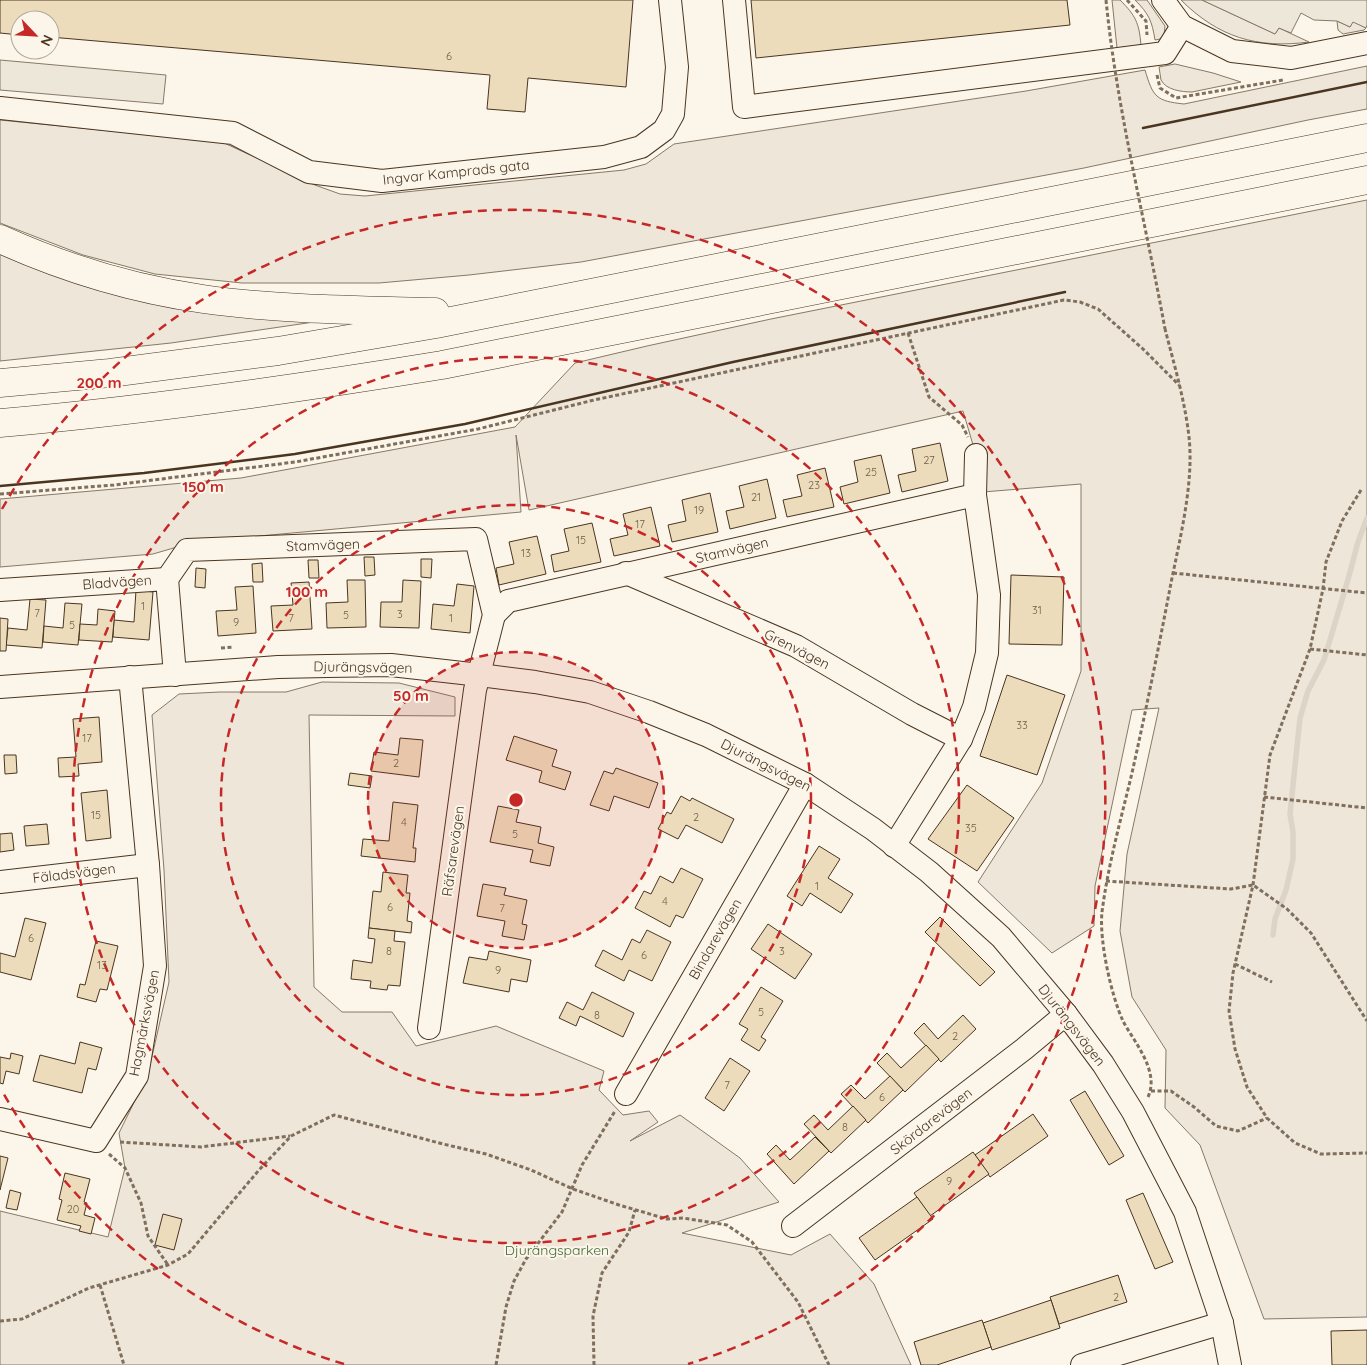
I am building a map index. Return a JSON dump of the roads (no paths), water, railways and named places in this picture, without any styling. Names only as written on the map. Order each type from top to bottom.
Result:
[{"type":"highway","points":[[0,382],[110,373],[278,351],[491,314],[1367,138]]},
{"type":"highway","points":[[0,423],[101,414],[286,390],[442,366],[1367,180]]},
{"type":"highway","points":[[0,239],[86,272],[142,287],[202,299],[270,306],[491,314]]},
{"type":"street","name":"Ingvar Kamprads gata","points":[[0,108],[233,133],[309,172],[382,181],[604,157],[641,147],[664,130],[673,114],[677,67],[670,0]]},
{"type":"street","points":[[734,0],[744,107],[1165,53],[1182,26]]},
{"type":"street","points":[[1163,0],[1182,26],[1232,51],[1291,58],[1367,43]]},
{"type":"street","points":[[894,846],[961,739],[974,707],[987,653],[989,595],[975,495],[976,454]]},
{"type":"street","name":"Stamvägen","points":[[494,615],[508,602],[626,573],[975,495]]},
{"type":"street","name":"Stamvägen","points":[[167,579],[187,550],[476,539],[494,615],[483,655],[480,675]]},
{"type":"street","name":"Grenvägen","points":[[626,573],[796,646],[912,714],[961,739]]},
{"type":"street","name":"Bladvägen","points":[[0,590],[167,579],[175,675]]},
{"type":"street","name":"Djurängsvägen","points":[[0,687],[278,667],[391,665],[480,675],[590,692],[649,712],[706,735],[805,784],[873,829],[929,872],[1000,937],[1066,1014],[1103,1064],[1134,1112],[1185,1212],[1222,1323],[1230,1365]]},
{"type":"street","name":"Räfsarevägen","points":[[429,1028],[475,690],[480,675]]},
{"type":"street","name":"Hagmarksvägen","points":[[0,1119],[96,1141],[137,1076],[155,966],[148,865],[130,677]]},
{"type":"street","name":"Bindarevägen","points":[[626,1094],[805,784]]},
{"type":"street","name":"Fäladsvägen","points":[[0,882],[148,865]]},
{"type":"street","name":"Skördarevägen","points":[[794,1226],[1024,1049],[1066,1014]]},
{"type":"street","points":[[1082,1365],[1222,1323]]},
{"type":"waterway","points":[[1273,935],[1275,919],[1286,890],[1293,859],[1293,832],[1290,814],[1300,718],[1308,691],[1324,660],[1358,542],[1367,518]]},
{"type":"park label","name":"Djurängsparken","points":[[557,1250]]}]
